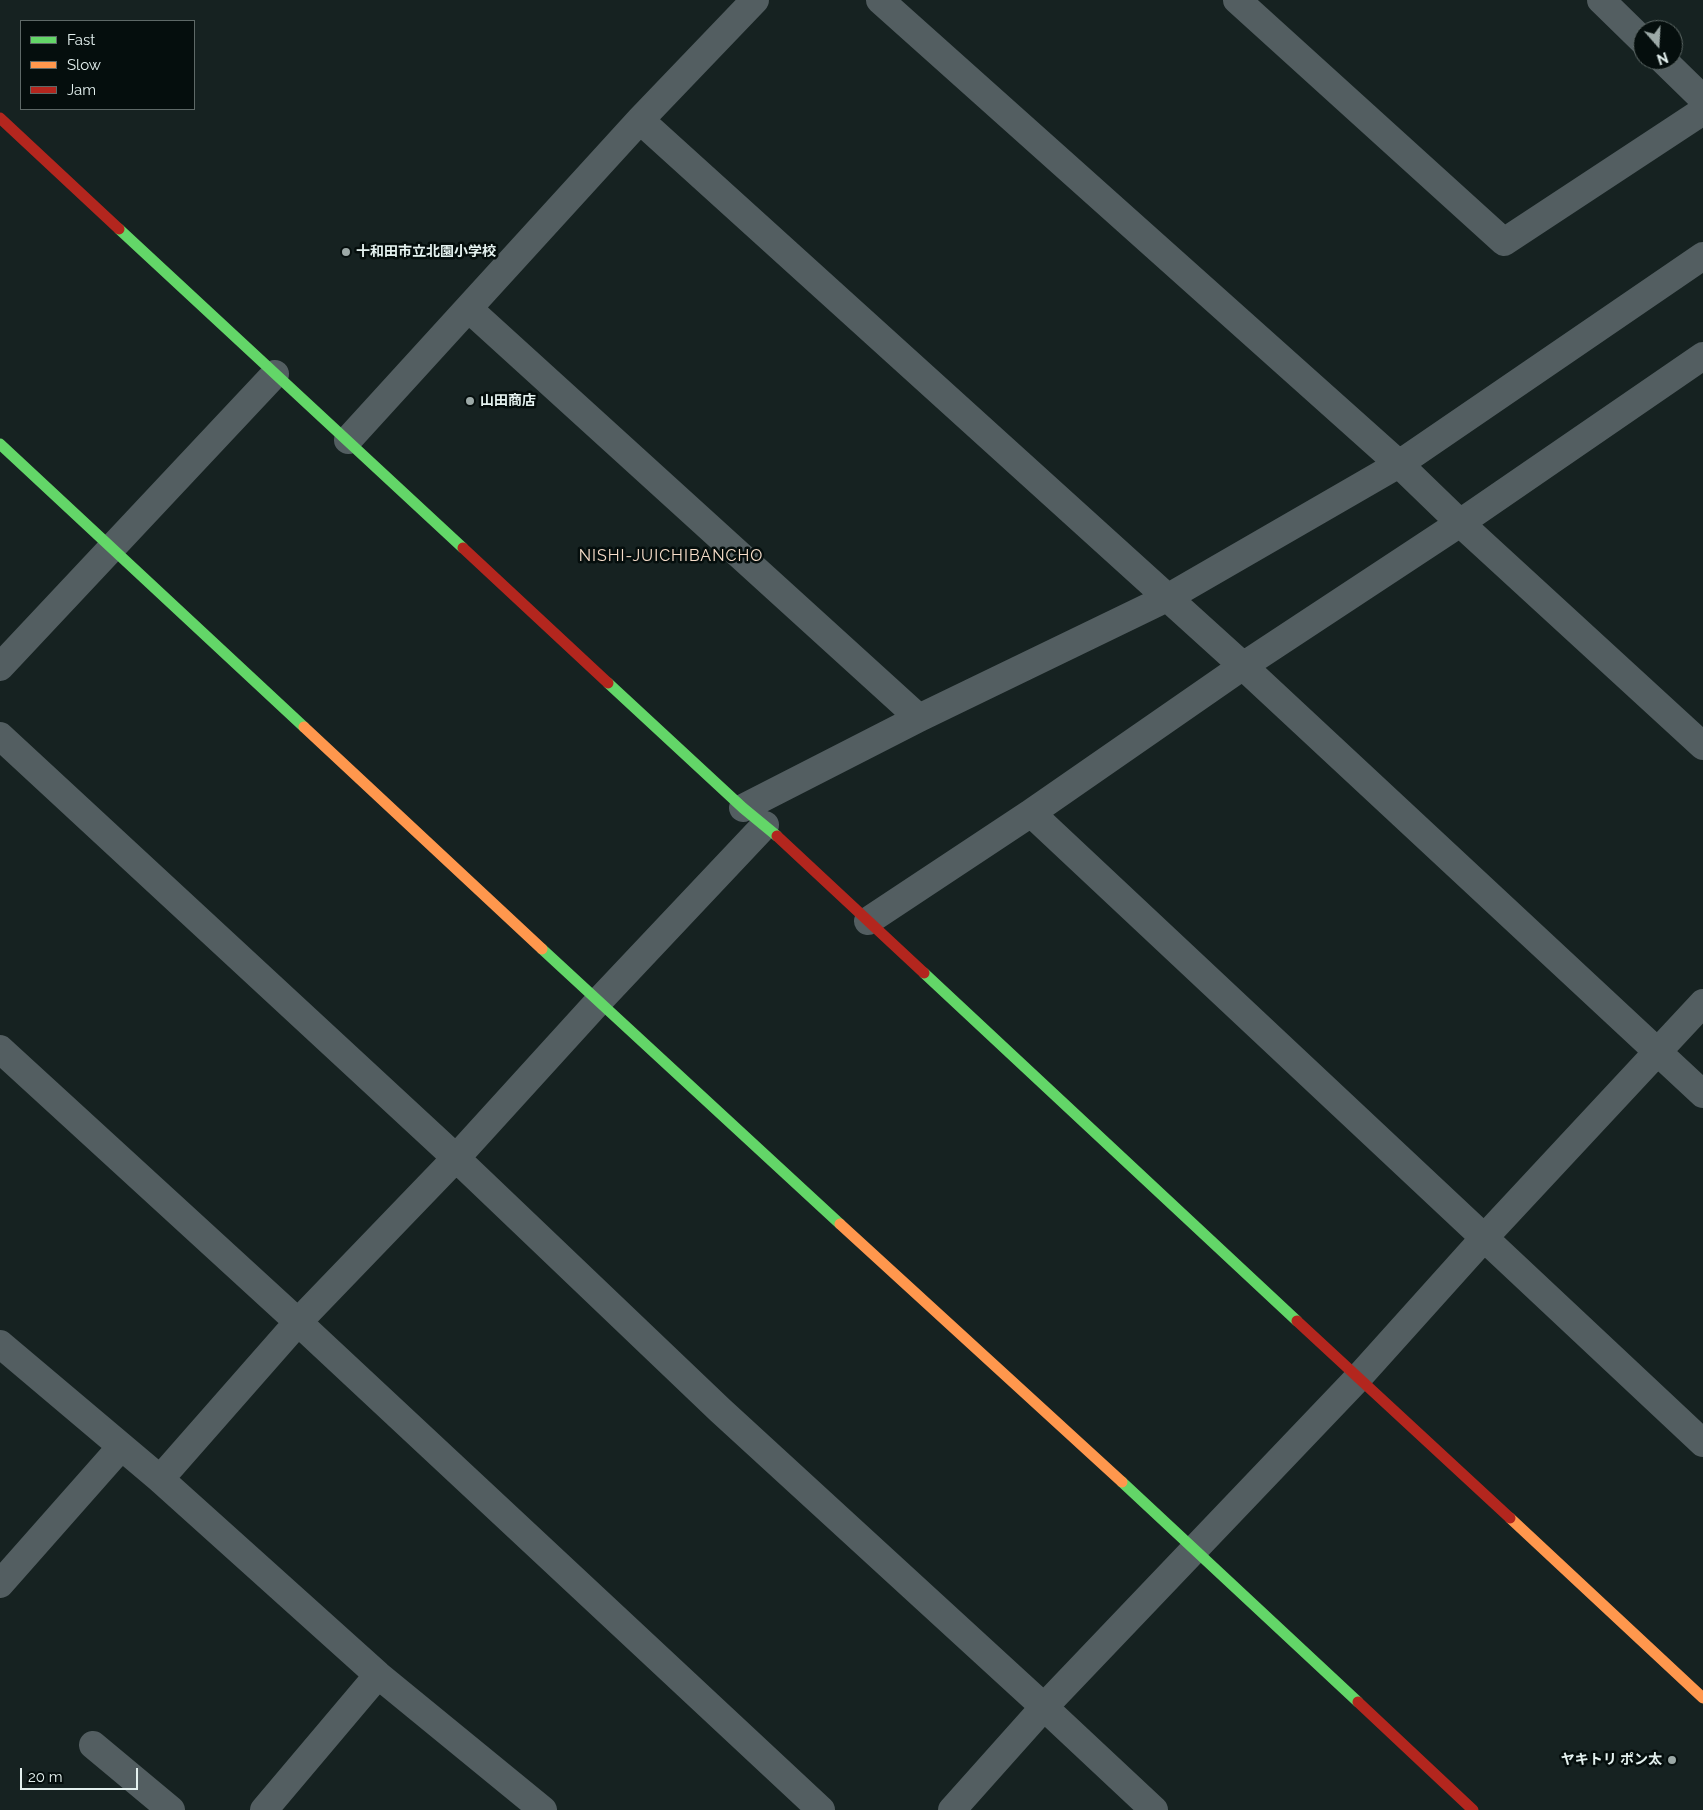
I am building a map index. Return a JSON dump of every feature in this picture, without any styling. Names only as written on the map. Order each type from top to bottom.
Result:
[{"type":"street","points":[[348,440],[640,120],[755,0]]},
{"type":"street","points":[[880,0],[1399,464],[1460,523],[1703,746]]},
{"type":"street","points":[[1237,0],[1504,242],[1703,111]]},
{"type":"street","points":[[1600,0],[1633,31]]},
{"type":"street","points":[[1673,70],[1703,99]]},
{"type":"street","points":[[0,118],[743,808],[766,825],[1703,1698]]},
{"type":"street","points":[[640,120],[1243,666],[1703,1094]]},
{"type":"street","points":[[743,808],[919,718],[1167,598],[1399,464],[1703,256]]},
{"type":"street","points":[[469,309],[919,718]]},
{"type":"street","points":[[868,921],[1031,814],[1243,666],[1460,523],[1703,356]]},
{"type":"street","points":[[0,667],[275,374]]},
{"type":"street","points":[[0,444],[598,1002],[1195,1550],[1473,1810]]},
{"type":"street","points":[[0,736],[456,1158],[720,1410],[1154,1810]]},
{"type":"street","points":[[1031,814],[1703,1443]]},
{"type":"street","points":[[160,1479],[298,1322],[456,1158],[598,1002],[766,825]]},
{"type":"street","points":[[952,1810],[1044,1707],[1359,1377],[1484,1238],[1703,1003]]},
{"type":"street","points":[[0,1049],[298,1322],[821,1810]]},
{"type":"street","points":[[0,1344],[160,1479],[378,1676],[543,1810]]},
{"type":"street","points":[[0,1584],[121,1447]]},
{"type":"street","points":[[264,1810],[378,1676]]},
{"type":"street","points":[[92,1745],[171,1810]]},
{"type":"traffic: fast","points":[[119,229],[463,548]]},
{"type":"traffic: fast","points":[[0,444],[304,727]]},
{"type":"traffic: fast","points":[[608,683],[743,808],[777,836]]},
{"type":"traffic: fast","points":[[542,949],[840,1224]]},
{"type":"traffic: fast","points":[[924,973],[1297,1321]]},
{"type":"traffic: fast","points":[[1122,1482],[1358,1702]]},
{"type":"traffic: slow","points":[[304,727],[542,949]]},
{"type":"traffic: slow","points":[[840,1224],[1122,1482]]},
{"type":"traffic: slow","points":[[1510,1518],[1703,1698]]},
{"type":"traffic: jam","points":[[0,118],[119,229]]},
{"type":"traffic: jam","points":[[463,548],[608,683]]},
{"type":"traffic: jam","points":[[777,836],[924,973]]},
{"type":"traffic: jam","points":[[1297,1321],[1510,1518]]},
{"type":"traffic: jam","points":[[1358,1702],[1473,1810]]},
{"type":"place","name":"十和田市立北園小学校","points":[[346,252]]},
{"type":"place","name":"山田商店","points":[[470,401]]},
{"type":"place","name":"ヤキトリ ポン太","points":[[1672,1760]]},
{"type":"district","name":"NISHI-JUICHIBANCHO","points":[[671,556]]}]
